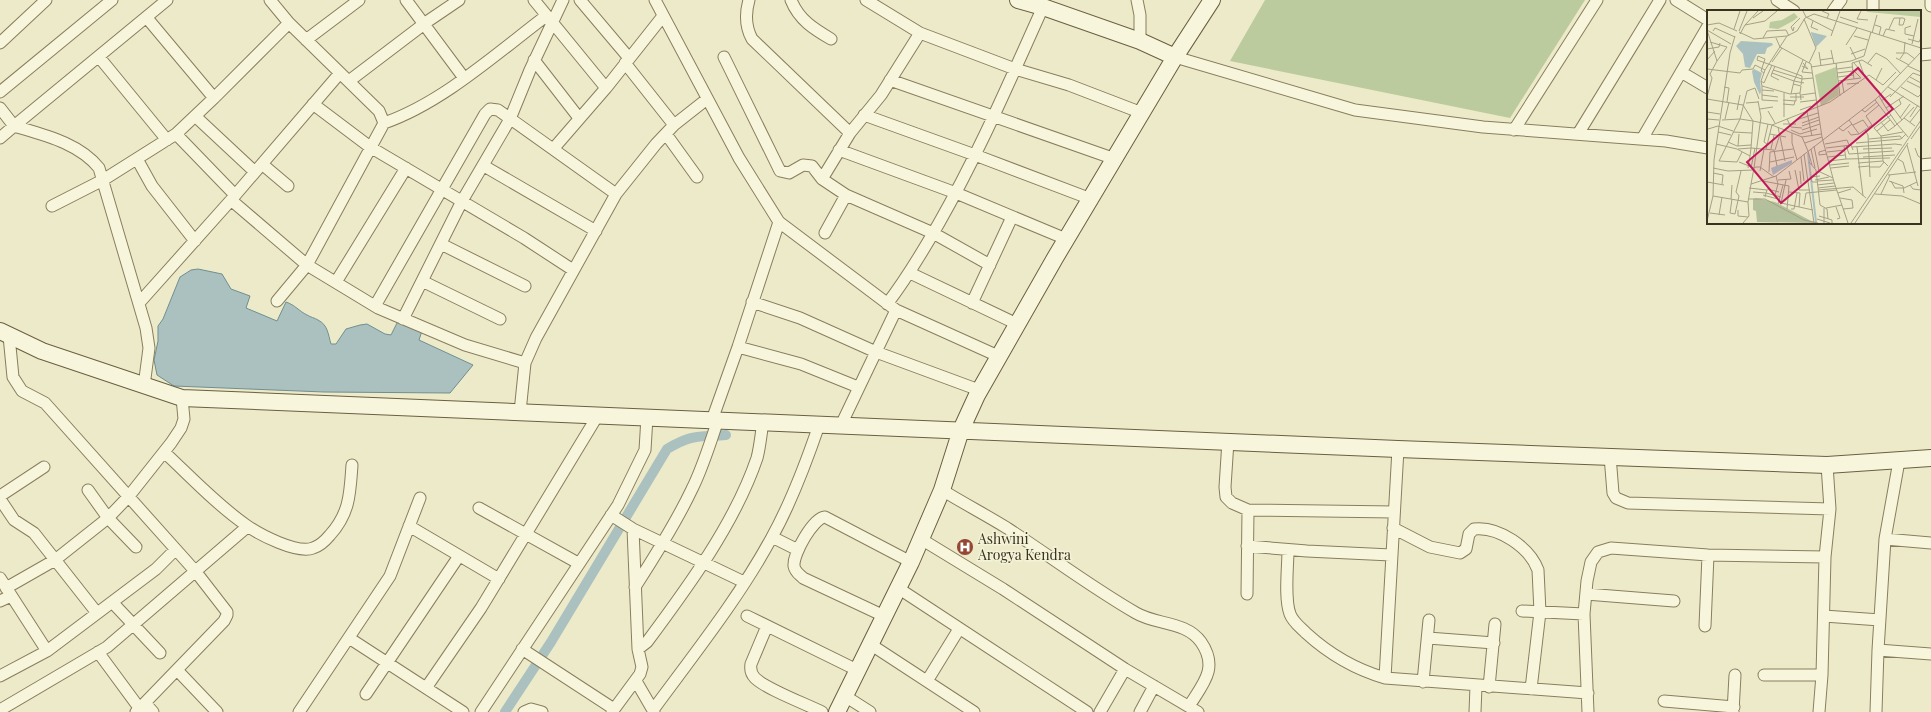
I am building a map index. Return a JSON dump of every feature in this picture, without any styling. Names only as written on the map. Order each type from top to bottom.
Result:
[{"type":"main road","points":[[837,712],[911,562],[942,490],[961,430],[979,390],[1066,239],[1175,57],[1212,0]]},
{"type":"main road","points":[[1023,1],[1140,41],[1175,57]]},
{"type":"main road","points":[[5,333],[42,351],[182,398],[647,417],[714,424],[763,422],[819,424],[1398,449],[1827,465],[1931,458]]},
{"type":"street","points":[[0,42],[46,0]]},
{"type":"street","points":[[0,92],[112,0]]},
{"type":"street","points":[[0,138],[147,18],[166,0]]},
{"type":"street","points":[[270,0],[289,23],[379,111],[384,123]]},
{"type":"street","points":[[306,40],[359,0]]},
{"type":"street","points":[[406,0],[464,78]]},
{"type":"street","points":[[349,81],[423,24],[459,0]]},
{"type":"street","points":[[534,0],[606,88]]},
{"type":"street","points":[[403,319],[462,201],[484,166],[510,119],[549,20],[563,0]]},
{"type":"street","points":[[580,0],[674,125]]},
{"type":"street","points":[[655,0],[739,158],[779,222],[892,307],[998,356]]},
{"type":"street","points":[[749,0],[746,23],[747,30],[752,39],[850,133]]},
{"type":"street","points":[[791,0],[794,8],[808,25],[831,39]]},
{"type":"street","points":[[866,0],[920,33],[1015,69],[1069,85],[1142,113]]},
{"type":"street","points":[[1137,0],[1140,15],[1140,41]]},
{"type":"street","points":[[1514,130],[1597,0]]},
{"type":"street","points":[[1578,134],[1660,0]]},
{"type":"street","points":[[1676,0],[1707,19]]},
{"type":"street","points":[[1777,0],[1792,10]]},
{"type":"street","points":[[1834,10],[1841,0]]},
{"type":"street","points":[[1872,0],[1873,10]]},
{"type":"street","points":[[1931,1],[1931,6]]},
{"type":"street","points":[[841,425],[876,352],[892,307],[956,193],[994,116],[1043,7]]},
{"type":"street","points":[[554,148],[606,88],[663,16]]},
{"type":"street","points":[[147,18],[214,98]]},
{"type":"street","points":[[277,301],[307,264],[384,123],[407,115],[549,20]]},
{"type":"street","points":[[52,206],[103,180],[171,137],[214,98],[289,23]]},
{"type":"street","points":[[1642,139],[1707,28]]},
{"type":"street","points":[[822,179],[850,133],[890,80],[920,33]]},
{"type":"street","points":[[1921,55],[1931,54]]},
{"type":"street","points":[[99,57],[171,137],[233,197],[307,264],[374,306],[464,345],[525,363]]},
{"type":"street","points":[[724,57],[777,167],[785,173],[789,173],[807,164],[812,166],[822,179],[846,195],[933,233],[990,265]]},
{"type":"street","points":[[1175,57],[1355,110],[1483,127],[1642,139],[1707,148]]},
{"type":"street","points":[[534,60],[580,118]]},
{"type":"street","points":[[1681,72],[1707,87]]},
{"type":"street","points":[[139,303],[340,73]]},
{"type":"street","points":[[890,80],[1115,158]]},
{"type":"street","points":[[520,412],[525,363],[536,338],[616,194],[674,125],[707,99]]},
{"type":"street","points":[[313,104],[370,147],[524,238],[573,270]]},
{"type":"street","points":[[0,108],[14,126],[51,136],[91,158],[99,168],[146,328],[149,348],[144,386]]},
{"type":"street","points":[[374,306],[440,189],[488,111],[494,108],[554,148],[616,194]]},
{"type":"street","points":[[864,115],[975,154],[1091,199]]},
{"type":"street","points":[[195,116],[258,168],[288,186]]},
{"type":"street","points":[[666,134],[697,177]]},
{"type":"street","points":[[840,150],[956,193],[1066,239]]},
{"type":"street","points":[[137,159],[152,186],[195,240]]},
{"type":"street","points":[[1921,165],[1931,164]]},
{"type":"street","points":[[484,166],[596,231]]},
{"type":"street","points":[[336,282],[406,168]]},
{"type":"street","points":[[825,233],[846,195]]},
{"type":"street","points":[[972,303],[1012,217]]},
{"type":"street","points":[[634,587],[663,543],[692,490],[710,448],[714,424],[779,222]]},
{"type":"street","points":[[441,244],[525,286]]},
{"type":"street","points":[[910,273],[1017,324]]},
{"type":"street","points":[[422,281],[500,319]]},
{"type":"street","points":[[752,302],[800,318],[876,352],[979,390]]},
{"type":"street","points":[[5,333],[13,378],[22,391],[45,403],[196,572],[220,602],[227,615],[224,621],[140,708]]},
{"type":"street","points":[[738,347],[800,364],[858,387]]},
{"type":"street","points":[[0,602],[9,592],[55,560],[108,518],[129,496],[178,433],[184,419],[182,398]]},
{"type":"street","points":[[426,688],[481,608],[598,415]]},
{"type":"street","points":[[481,712],[578,564],[613,517],[645,450],[647,417]]},
{"type":"street","points":[[638,649],[651,636],[703,563],[743,492],[757,457],[763,422]]},
{"type":"street","points":[[636,681],[653,711],[744,582],[772,537],[796,489],[819,424]]},
{"type":"street","points":[[1228,441],[1225,487],[1226,497],[1232,503],[1248,510],[1394,512]]},
{"type":"street","points":[[1385,678],[1398,449]]},
{"type":"street","points":[[164,452],[247,527],[292,548],[313,548],[322,543],[340,524],[345,514],[350,496],[352,465]]},
{"type":"street","points":[[1610,456],[1613,493],[1616,498],[1628,503],[1830,509]]},
{"type":"street","points":[[1876,712],[1878,650],[1885,539],[1899,461]]},
{"type":"street","points":[[1819,712],[1822,675],[1825,557],[1830,509],[1827,465]]},
{"type":"street","points":[[0,496],[44,467]]},
{"type":"street","points":[[88,490],[108,518],[136,547]]},
{"type":"street","points":[[921,539],[1003,589],[1125,669],[1194,709],[1210,668],[1208,655],[1198,638],[1189,631],[1179,627],[1145,619],[1005,528],[942,490]]},
{"type":"street","points":[[299,712],[390,576],[420,498]]},
{"type":"street","points":[[0,499],[14,520],[34,533],[97,613]]},
{"type":"street","points":[[479,508],[578,564]]},
{"type":"street","points":[[1246,594],[1248,510]]},
{"type":"street","points":[[613,517],[630,527],[744,582]]},
{"type":"street","points":[[884,616],[804,578],[796,572],[794,561],[798,550],[817,520],[825,517],[911,562]]},
{"type":"street","points":[[409,526],[499,579]]},
{"type":"street","points":[[1,707],[107,647],[247,527]]},
{"type":"street","points":[[522,649],[613,711],[636,681],[642,667],[638,649],[630,527]]},
{"type":"street","points":[[1393,528],[1430,547],[1455,553],[1463,552],[1466,549],[1468,534],[1474,529],[1494,531],[1514,540],[1536,564],[1538,570],[1540,612],[1531,689]]},
{"type":"street","points":[[772,537],[798,550]]},
{"type":"street","points":[[1885,539],[1931,544]]},
{"type":"street","points":[[1247,546],[1288,550],[1391,555]]},
{"type":"street","points":[[1588,712],[1584,614],[1591,562],[1598,552],[1611,548],[1708,555],[1825,557]]},
{"type":"street","points":[[0,676],[47,652],[156,569],[175,550]]},
{"type":"street","points":[[1288,550],[1289,613],[1294,622],[1323,649],[1349,665],[1385,678],[1489,687],[1588,693]]},
{"type":"street","points":[[1705,626],[1708,555]]},
{"type":"street","points":[[366,694],[459,556]]},
{"type":"street","points":[[0,578],[47,652]]},
{"type":"street","points":[[898,588],[1087,712]]},
{"type":"street","points":[[1586,594],[1674,601]]},
{"type":"street","points":[[112,602],[160,653]]},
{"type":"street","points":[[1522,611],[1584,614]]},
{"type":"street","points":[[747,616],[857,670]]},
{"type":"street","points":[[1824,616],[1880,620]]},
{"type":"street","points":[[1423,682],[1429,620]]},
{"type":"street","points":[[1489,687],[1495,624]]},
{"type":"street","points":[[768,626],[751,664],[750,670],[752,675],[762,683],[822,712]]},
{"type":"street","points":[[927,681],[959,629]]},
{"type":"street","points":[[349,638],[463,712]]},
{"type":"street","points":[[1428,638],[1494,643]]},
{"type":"street","points":[[870,644],[974,712]]},
{"type":"street","points":[[1878,650],[1931,654]]},
{"type":"street","points":[[98,652],[140,708],[153,712]]},
{"type":"street","points":[[1103,711],[1125,669]]},
{"type":"street","points":[[177,670],[217,712]]},
{"type":"street","points":[[1664,701],[1734,710],[1735,675]]},
{"type":"street","points":[[1764,675],[1822,675]]},
{"type":"street","points":[[1140,712],[1154,686]]},
{"type":"street","points":[[1475,712],[1476,686]]},
{"type":"street","points":[[845,696],[870,712]]},
{"type":"street","points":[[524,712],[530,709],[542,712]]},
{"type":"green space","points":[[1265,0],[1585,0],[1510,118],[1230,61]]},
{"type":"water","points":[[198,269],[222,274],[231,289],[250,296],[246,308],[277,321],[286,302],[317,319],[324,324],[331,344],[336,344],[346,329],[360,325],[367,324],[385,334],[391,335],[398,321],[422,331],[419,340],[473,365],[450,393],[324,392],[174,386],[157,375],[154,360],[158,341],[158,326],[163,319],[180,277],[191,270]]},
{"type":"waterway","points":[[505,712],[551,642],[667,449],[695,437],[726,435]]},
{"type":"place","name":"Ashwini Arogya Kendra","points":[[965,547]]}]
